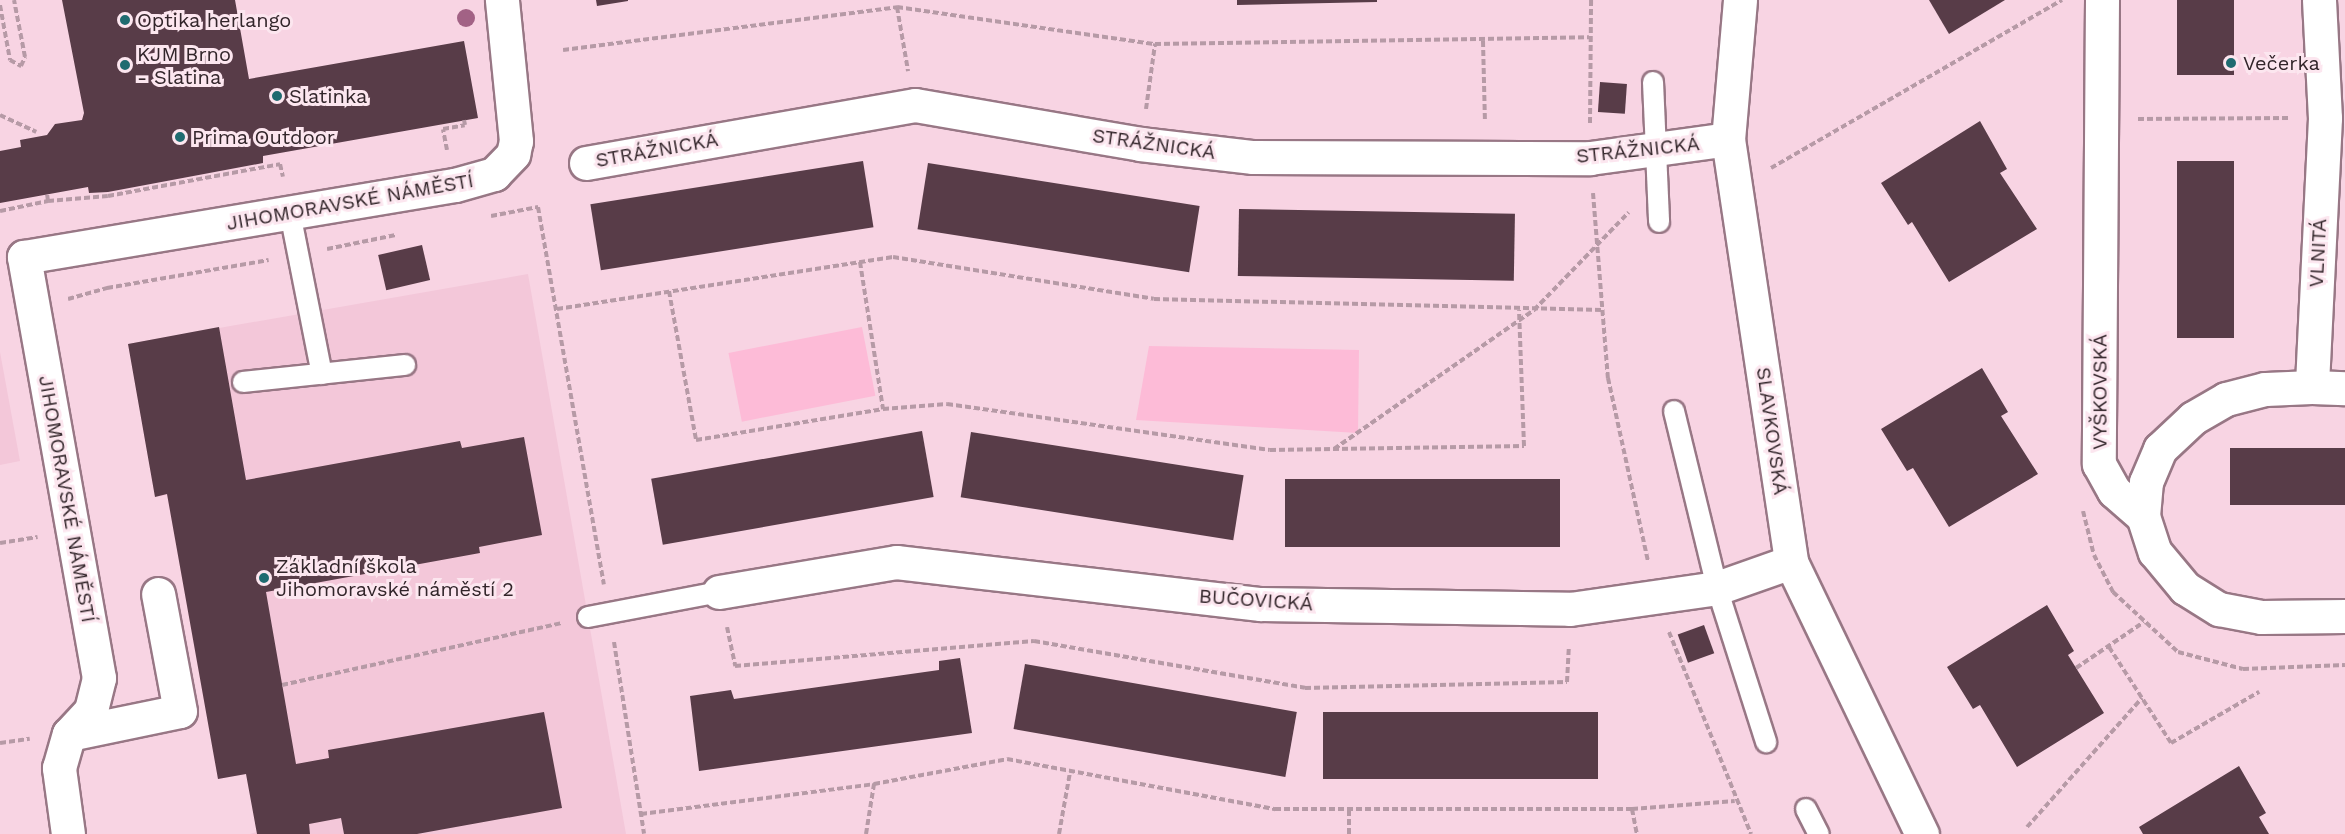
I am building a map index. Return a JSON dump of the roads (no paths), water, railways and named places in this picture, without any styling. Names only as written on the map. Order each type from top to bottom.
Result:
[{"type":"street","name":"JIHOMORAVSKÉ NÁMĚSTÍ","points":[[68,834],[59,768],[69,734],[91,710],[99,678],[24,257],[476,181],[508,161],[516,141],[502,0]]},
{"type":"street","name":"SLAVKOVSKÁ","points":[[1740,0],[1728,139],[1791,562],[1922,834]]},
{"type":"street","name":"VYŠKOVSKÁ","points":[[2102,0],[2099,464],[2114,491],[2143,516]]},
{"type":"street","name":"VLNITÁ","points":[[2312,387],[2335,118],[2319,0]]},
{"type":"street","name":"STRÁŽNICKÁ","points":[[586,163],[915,105],[1140,144],[1253,157],[1485,155],[1590,158],[1655,151],[1728,139]]},
{"type":"street","points":[[2345,388],[2265,389],[2226,399],[2193,418],[2160,449],[2146,482],[2143,516],[2155,552],[2185,588],[2219,609],[2261,616],[2345,616]]},
{"type":"street","name":"BUČOVICKÁ","points":[[719,591],[896,562],[1261,604],[1570,609],[1656,599],[1717,588],[1791,562]]},
{"type":"street","points":[[69,734],[180,711],[158,594]]},
{"type":"lane","points":[[1653,82],[1659,222]]},
{"type":"lane","points":[[290,213],[322,374]]},
{"type":"lane","points":[[243,382],[405,365]]},
{"type":"lane","points":[[1674,411],[1717,588],[1766,742]]},
{"type":"lane","points":[[588,617],[719,591]]},
{"type":"lane","points":[[1806,808],[1819,834]]},
{"type":"place","name":"Optika herlango","points":[[125,20]]},
{"type":"place","name":"Večerka","points":[[2231,63]]},
{"type":"place","name":"KJM Brno - Slatina","points":[[125,65]]},
{"type":"place","name":"Slatinka","points":[[277,96]]},
{"type":"place","name":"Prima Outdoor","points":[[180,137]]},
{"type":"place","name":"Základní škola Jihomoravské náměstí 2","points":[[264,578]]}]
